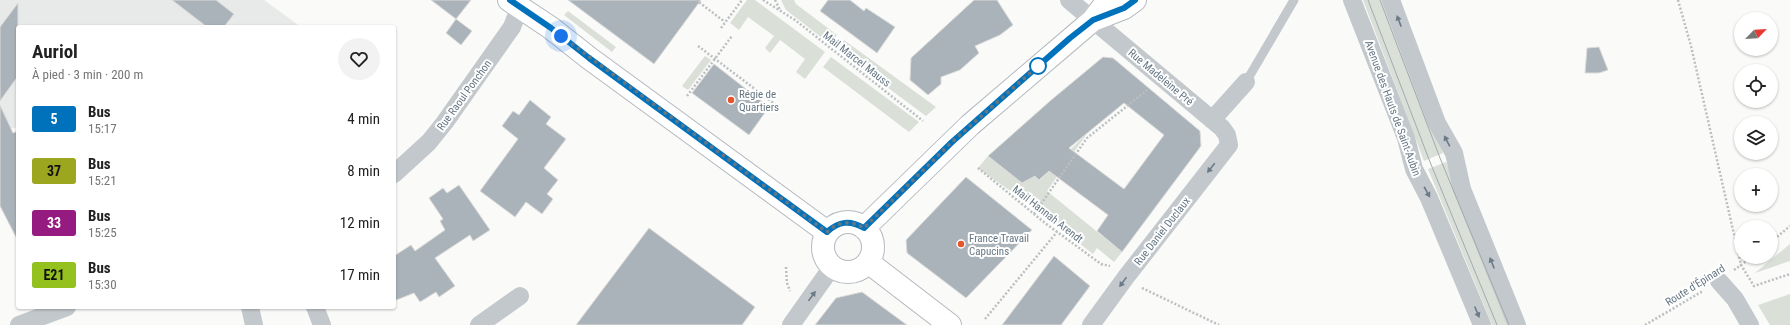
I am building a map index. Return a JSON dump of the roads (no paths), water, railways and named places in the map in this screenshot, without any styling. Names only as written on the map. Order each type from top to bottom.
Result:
[{"type":"main road","points":[[864,228],[970,125],[1093,20],[1108,0]]},
{"type":"main road","points":[[1093,20],[1124,8],[1135,0]]},
{"type":"main road","points":[[517,2],[827,232]]},
{"type":"main road","points":[[849,222],[864,228],[872,240],[873,248],[868,262],[855,272],[847,273],[832,267],[826,261],[822,246],[827,232],[833,226],[849,222]]},
{"type":"main road","points":[[868,262],[950,325]]},
{"type":"street","name":"Rue Madeleine Pré","points":[[1069,0],[1222,128],[1227,135]]},
{"type":"street","name":"Avenue des Hauts de Saint-Aubin","points":[[1352,0],[1406,138],[1414,169],[1430,198],[1482,325]]},
{"type":"street","points":[[1391,0],[1437,123],[1454,153],[1462,189],[1517,325]]},
{"type":"street","name":"Rue Raoul Ponchon","points":[[396,172],[428,142],[445,122],[507,36],[512,27],[517,2]]},
{"type":"street","points":[[1212,120],[1246,82]]},
{"type":"street","name":"Rue Daniel Duclaux","points":[[1091,325],[1126,277],[1229,145],[1227,135]]},
{"type":"street","points":[[790,325],[832,267]]},
{"type":"street","points":[[1719,281],[1735,299],[1750,325]]},
{"type":"street","points":[[479,325],[520,296]]},
{"type":"street","points":[[19,325],[61,309]]},
{"type":"street","points":[[250,309],[254,325]]},
{"type":"street","points":[[316,309],[322,325]]},
{"type":"lane","points":[[1246,82],[1294,0]]},
{"type":"tram line","points":[[1368,0],[1430,162],[1497,325]]},
{"type":"tram line","points":[[1380,0],[1440,158],[1509,325]]},
{"type":"place","name":"Régie de Quartiers","points":[[731,100]]},
{"type":"place","name":"France Travail Capucins","points":[[961,244]]}]
